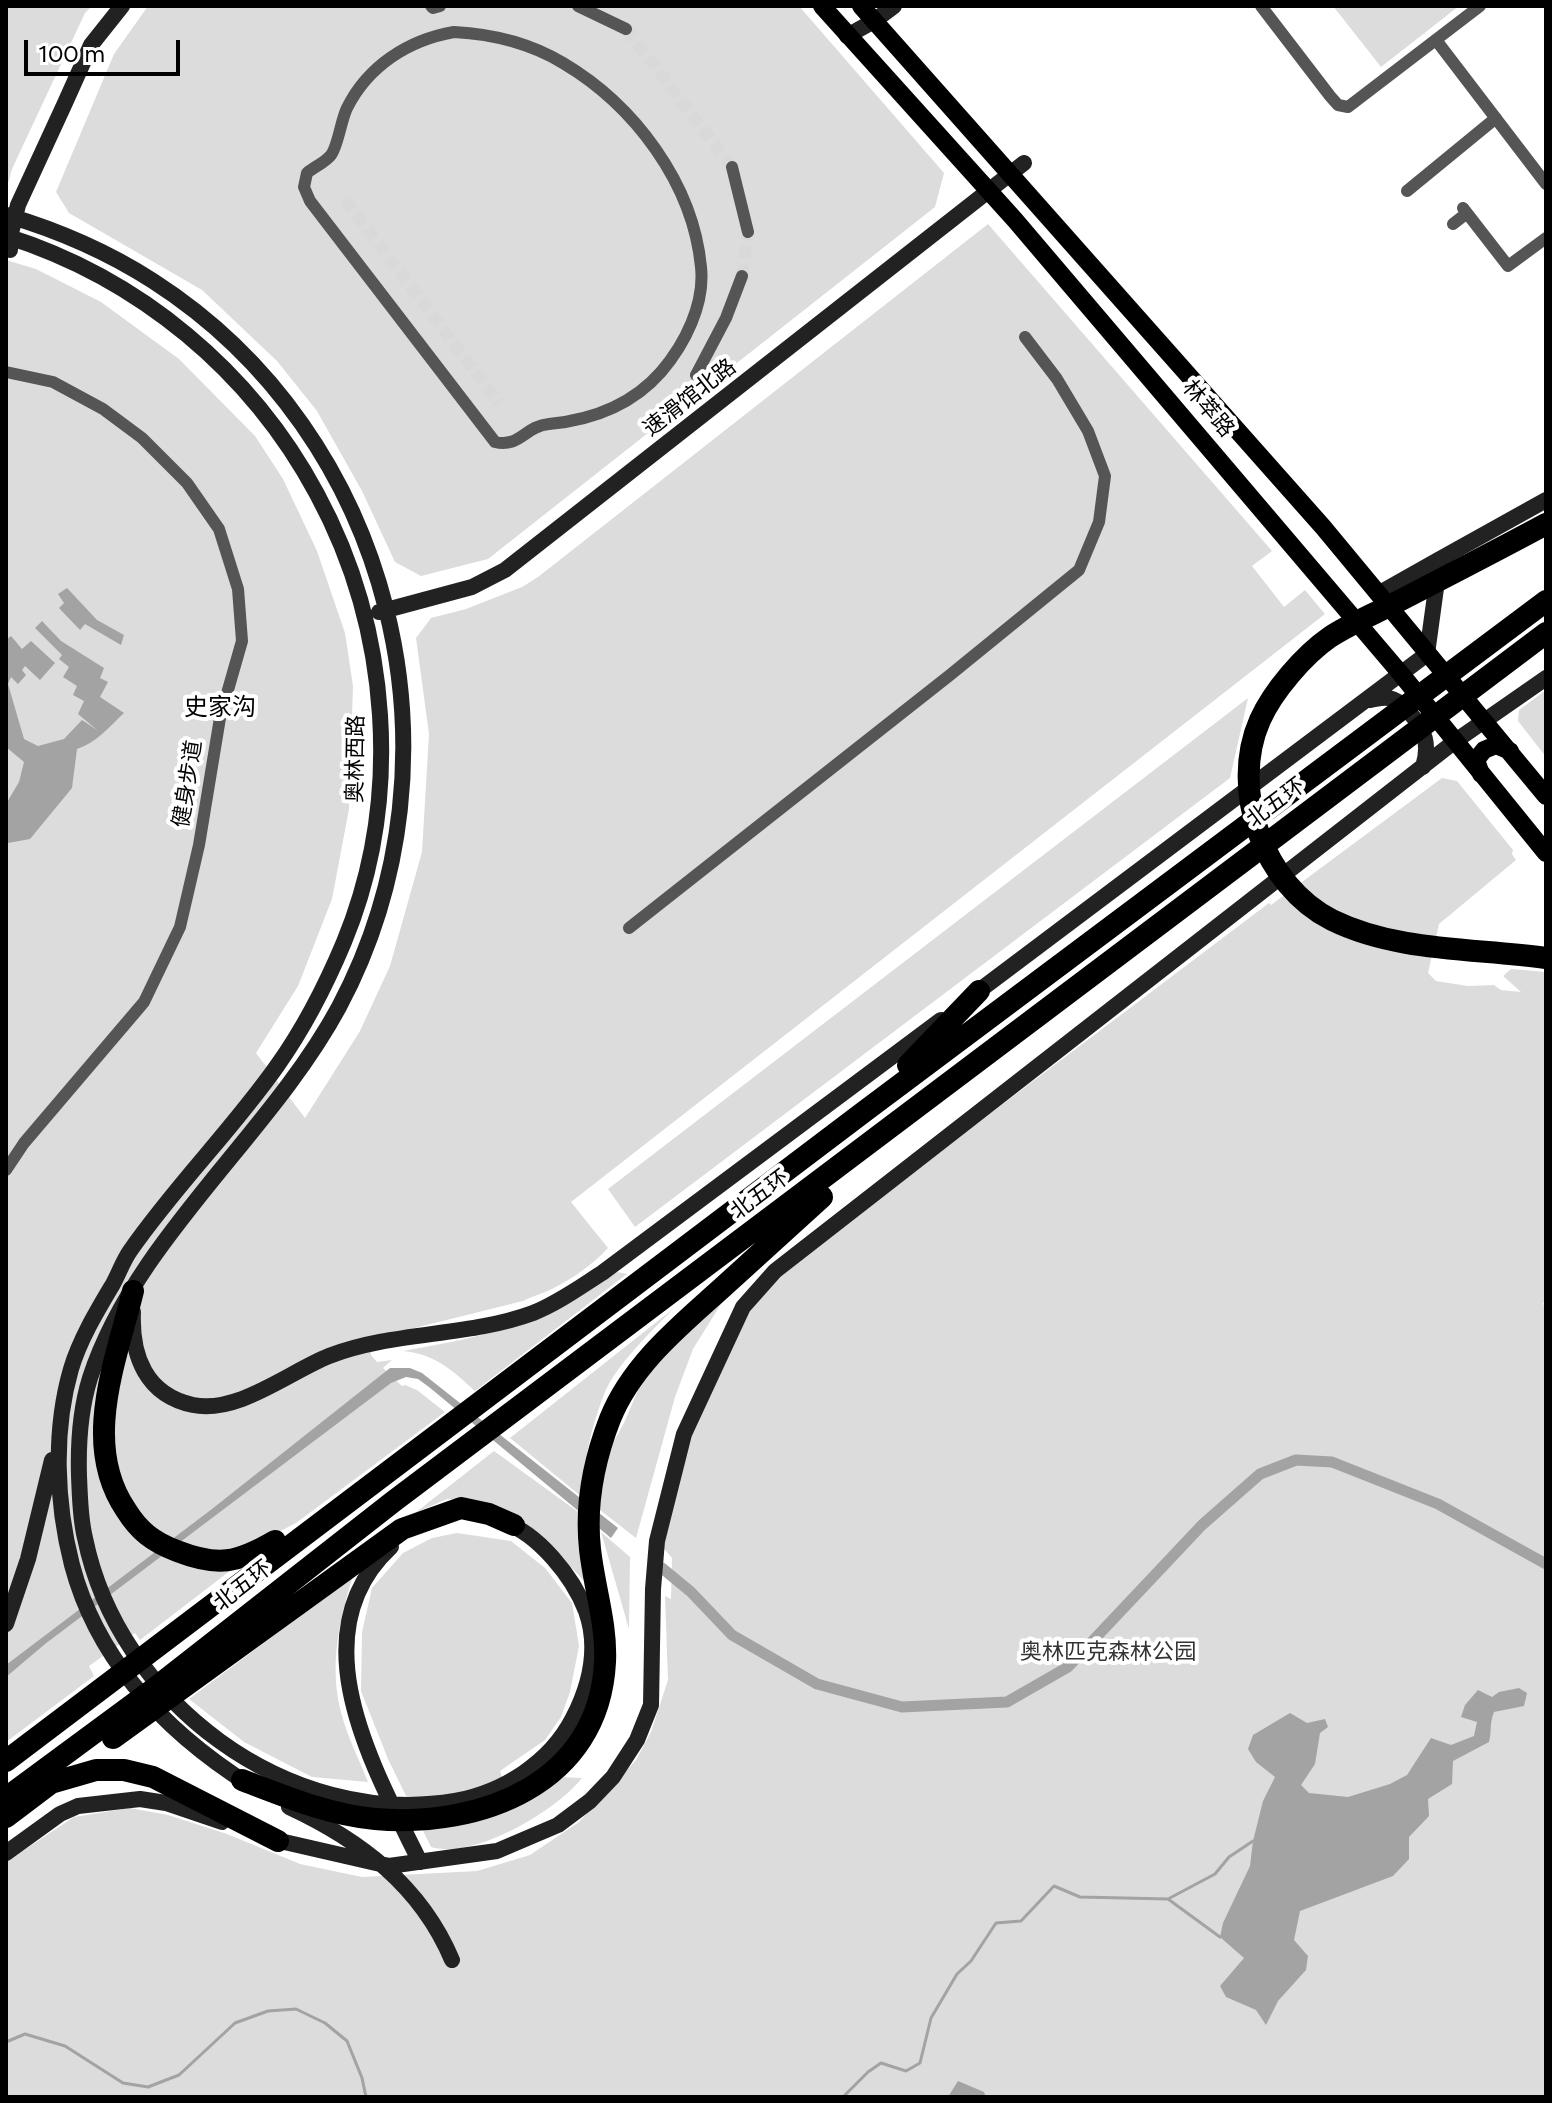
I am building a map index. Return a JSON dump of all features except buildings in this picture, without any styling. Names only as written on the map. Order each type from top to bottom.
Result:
[{"type":"highway","points":[[1541,527],[1329,637],[1283,682],[1260,720],[1250,755],[1251,796],[1259,836],[1272,862],[1306,904],[1330,919],[1373,937],[1546,958]]},
{"type":"highway","name":"北五环","points":[[6,1761],[1546,601]]},
{"type":"highway","name":"北五环","points":[[6,1798],[1546,633]]},
{"type":"highway","points":[[865,1111],[979,991]]},
{"type":"highway","points":[[242,1780],[345,1814],[374,1819],[415,1820],[459,1815],[494,1806],[523,1793],[542,1770],[576,1747],[602,1694],[606,1643],[590,1547],[591,1483],[612,1415],[640,1366],[921,1106]]},
{"type":"highway","points":[[133,1291],[106,1399],[103,1430],[106,1465],[116,1496],[138,1529],[185,1554],[209,1561],[244,1558],[361,1491]]},
{"type":"highway","points":[[6,1817],[402,1529],[461,1508],[489,1514],[514,1525]]},
{"type":"highway","points":[[51,1783],[96,1770],[124,1770],[153,1777],[278,1841]]},
{"type":"main road","points":[[9,241],[11,216],[91,45],[122,6]]},
{"type":"main road","points":[[844,38],[869,11],[894,6]]},
{"type":"main road","name":"林萃路","points":[[825,7],[844,38],[872,63],[1015,220],[1401,674],[1546,853]]},
{"type":"main road","name":"林萃路","points":[[869,11],[984,143],[1017,169],[1035,201],[1312,515],[1546,796]]},
{"type":"main road","points":[[872,63],[894,43]]},
{"type":"main road","points":[[962,161],[984,143]]},
{"type":"main road","name":"速滑馆北路","points":[[362,615],[472,587],[505,570],[1017,169]]},
{"type":"main road","points":[[1015,220],[1035,201]]},
{"type":"main road","name":"奥林西路","points":[[11,216],[72,239],[151,280],[200,316],[246,357],[293,414],[335,478],[367,550],[386,610],[398,666],[403,718],[404,763],[393,865],[367,949],[335,1013],[305,1063],[187,1214],[133,1291],[92,1371],[78,1448],[81,1516],[92,1567],[107,1606],[130,1647],[166,1695],[191,1720],[230,1749],[275,1774],[327,1794],[410,1805],[475,1797],[542,1770],[576,1713],[592,1662],[591,1628],[570,1580],[537,1544],[514,1525]]},
{"type":"main road","name":"奥林西路","points":[[9,241],[86,267],[132,295],[176,325],[241,386],[289,447],[321,501],[354,577],[379,694],[380,778],[374,837],[347,936],[321,992],[279,1063],[128,1254],[72,1364],[65,1397]]},
{"type":"main road","points":[[1378,594],[1546,500]]},
{"type":"main road","points":[[133,1291],[135,1344],[147,1377],[169,1396],[197,1405],[212,1406],[240,1399],[305,1367],[352,1349],[530,1314],[569,1294],[602,1273],[1427,654],[1440,559]]},
{"type":"main road","points":[[1374,642],[1384,647],[1393,646],[1401,638],[1402,624]]},
{"type":"main road","points":[[6,1853],[60,1814],[78,1806],[140,1799],[166,1803],[278,1841],[389,1866],[497,1851],[558,1825],[590,1801],[613,1777],[637,1740],[651,1705],[657,1541],[684,1434],[743,1307],[775,1271],[1454,742],[1546,678]]},
{"type":"main road","points":[[1364,701],[1387,697],[1400,702],[1425,734],[1427,755],[1423,767]]},
{"type":"main road","points":[[1481,774],[1476,760],[1484,750],[1496,745],[1510,751]]},
{"type":"main road","points":[[6,1624],[40,1514],[65,1397]]},
{"type":"main road","points":[[65,1397],[59,1473],[62,1514],[75,1576],[91,1618],[114,1658],[153,1709],[187,1741],[242,1780],[335,1830],[373,1856],[422,1906],[452,1960]]},
{"type":"main road","points":[[420,1862],[380,1780],[353,1708],[347,1673],[348,1632],[352,1613],[361,1587],[377,1561],[411,1533],[438,1522],[472,1516],[514,1525]]},
{"type":"street","points":[[431,6],[440,6]]},
{"type":"street","points":[[578,6],[626,29]]},
{"type":"street","points":[[1261,6],[1330,96],[1338,105],[1348,107],[1480,6]]},
{"type":"street","points":[[454,32],[492,36],[528,46],[562,62],[597,86],[628,114],[654,147],[680,195],[696,237],[702,268],[699,298],[684,340],[657,376],[623,403],[585,419],[536,425],[507,445],[495,442],[310,201],[304,187],[307,173],[333,153],[335,146],[348,106],[364,83],[395,54],[429,38],[454,32]]},
{"type":"street","points":[[1436,40],[1546,184]]},
{"type":"street","points":[[1407,191],[1496,118]]},
{"type":"street","points":[[732,167],[748,232]]},
{"type":"street","points":[[1453,224],[1465,210],[1508,266],[1546,238]]},
{"type":"street","points":[[696,375],[726,318],[742,276]]},
{"type":"street","points":[[629,928],[1079,570],[1099,522],[1105,476],[1092,442],[1057,379],[1025,337]]},
{"type":"street","name":"健身步道","points":[[6,372],[53,382],[103,409],[142,438],[187,483],[219,529],[238,589],[242,641],[220,718],[199,845],[180,927],[144,1002],[24,1143],[6,1170]]},
{"type":"green space","points":[[6,6],[92,6],[85,13],[12,169],[6,191]]},
{"type":"green space","points":[[148,6],[799,6],[944,173],[935,207],[488,559],[421,576],[395,562],[362,491],[317,411],[277,361],[202,290],[69,213],[56,192],[114,54]]},
{"type":"green space","points":[[1333,6],[1459,6],[1381,67]]},
{"type":"green space","points":[[988,224],[1272,551],[1252,566],[1284,607],[1305,590],[1325,614],[571,1202],[608,1248],[583,1270],[554,1288],[523,1301],[370,1339],[371,1355],[377,1362],[392,1360],[383,1368],[402,1386],[417,1390],[445,1412],[296,1523],[267,1538],[235,1567],[140,1640],[135,1633],[89,1666],[94,1676],[6,1742],[6,260],[36,269],[101,302],[179,359],[255,436],[283,479],[317,551],[345,633],[353,686],[349,809],[332,899],[298,986],[256,1053],[305,1118],[360,1031],[390,966],[422,852],[429,734],[416,638],[431,618],[466,609],[522,587],[538,577]]},
{"type":"green space","points":[[1546,690],[1546,757],[1518,721],[1519,710]]},
{"type":"green space","points":[[1248,698],[1230,778],[635,1227],[608,1189]]},
{"type":"green space","name":"奥林匹克森林公园","points":[[1442,778],[1457,781],[1513,850],[1516,860],[1439,924],[1428,973],[1436,981],[1468,986],[1494,985],[1501,990],[1521,992],[1503,976],[1511,969],[1546,972],[1546,1298],[1543,1304],[1546,1307],[1546,2097],[6,2097],[6,1862],[74,1817],[130,1808],[168,1815],[227,1834],[300,1864],[362,1877],[477,1871],[530,1855],[579,1822],[636,1760],[651,1732],[668,1680],[665,1596],[671,1599],[672,1558],[661,1545],[689,1435],[746,1307],[779,1273],[1269,903],[1271,905]]},
{"type":"green space","points":[[617,1272],[627,1274],[475,1391],[434,1359],[403,1351],[465,1339],[525,1322],[585,1294]]},
{"type":"green space","points":[[726,1296],[693,1349],[675,1397],[636,1538],[600,1510],[603,1461],[624,1423],[646,1371]]},
{"type":"green space","points":[[673,1309],[626,1359],[605,1392],[589,1443],[582,1497],[510,1438]]},
{"type":"green space","points":[[494,1451],[581,1514],[584,1581],[545,1539],[513,1515],[468,1500],[447,1499],[415,1513]]},
{"type":"green space","points":[[601,1532],[630,1557],[629,1629]]},
{"type":"green space","points":[[457,1533],[511,1541],[545,1568],[572,1603],[579,1646],[570,1692],[561,1717],[545,1740],[500,1771],[512,1809],[534,1799],[560,1777],[582,1778],[553,1805],[513,1830],[491,1840],[449,1849],[431,1847],[388,1759],[361,1691],[362,1632],[372,1588],[403,1553],[432,1538]]},
{"type":"green space","points":[[353,1576],[337,1643],[337,1695],[350,1739],[368,1782],[312,1777],[244,1742],[189,1699]]},
{"type":"shaded area","points":[[67,588],[97,620],[124,635],[121,645],[85,624],[80,630],[59,608],[64,603],[58,594]]},
{"type":"shaded area","points":[[42,621],[61,641],[104,668],[100,678],[108,682],[100,697],[124,713],[96,739],[77,749],[72,788],[30,839],[8,843],[6,804],[19,782],[24,762],[6,747],[6,640],[11,636],[22,649],[31,641],[55,663],[40,680],[25,666],[22,670],[26,675],[18,684],[11,677],[8,684],[24,739],[38,746],[64,739],[82,720],[97,730],[78,714],[84,701],[73,695],[77,686],[63,677],[69,667],[59,659],[62,655],[35,628]]},
{"type":"shaded area","points":[[390,1368],[410,1368],[422,1373],[618,1528],[611,1538],[429,1387],[418,1379],[406,1377],[391,1383],[45,1644],[6,1677],[6,1665],[212,1509]]},
{"type":"shaded area","points":[[1519,1688],[1527,1693],[1524,1706],[1494,1712],[1489,1742],[1453,1761],[1452,1784],[1428,1799],[1429,1816],[1409,1837],[1409,1859],[1393,1876],[1300,1911],[1294,1940],[1308,1956],[1306,1970],[1278,2001],[1266,2025],[1256,2010],[1226,1997],[1220,1986],[1244,1958],[1220,1937],[1223,1923],[1250,1866],[1263,1801],[1275,1777],[1256,1762],[1248,1749],[1253,1735],[1290,1713],[1307,1723],[1325,1719],[1328,1727],[1320,1733],[1315,1764],[1301,1785],[1309,1793],[1348,1797],[1390,1784],[1407,1775],[1431,1738],[1451,1745],[1474,1736],[1477,1722],[1461,1717],[1465,1705],[1478,1690],[1492,1697],[1499,1692]]},
{"type":"shaded area","points":[[958,2081],[984,2092],[986,2097],[948,2097]]},
{"type":"waterway","points":[[662,1568],[691,1592],[732,1635],[817,1684],[902,1707],[1007,1702],[1068,1667],[1202,1525],[1260,1474],[1296,1460],[1332,1462],[1438,1504],[1546,1564]]},
{"type":"waterway","points":[[1168,1899],[1215,1874],[1229,1857],[1253,1841]]},
{"type":"waterway","points":[[843,2097],[881,2063],[906,2071],[920,2063],[931,2018],[957,1974],[971,1961],[996,1923],[1021,1921],[1054,1886],[1080,1897],[1168,1899],[1220,1937]]},
{"type":"waterway","points":[[6,2042],[25,2034],[65,2046],[123,2083],[148,2087],[179,2075],[235,2023],[268,2011],[296,2009],[325,2023],[347,2041],[366,2097]]},
{"type":"tunnel","points":[[626,29],[732,167]]},
{"type":"tunnel","points":[[345,200],[499,403]]},
{"type":"tunnel","points":[[742,276],[748,232]]},
{"type":"district","name":"史家沟","points":[[220,708]]}]
